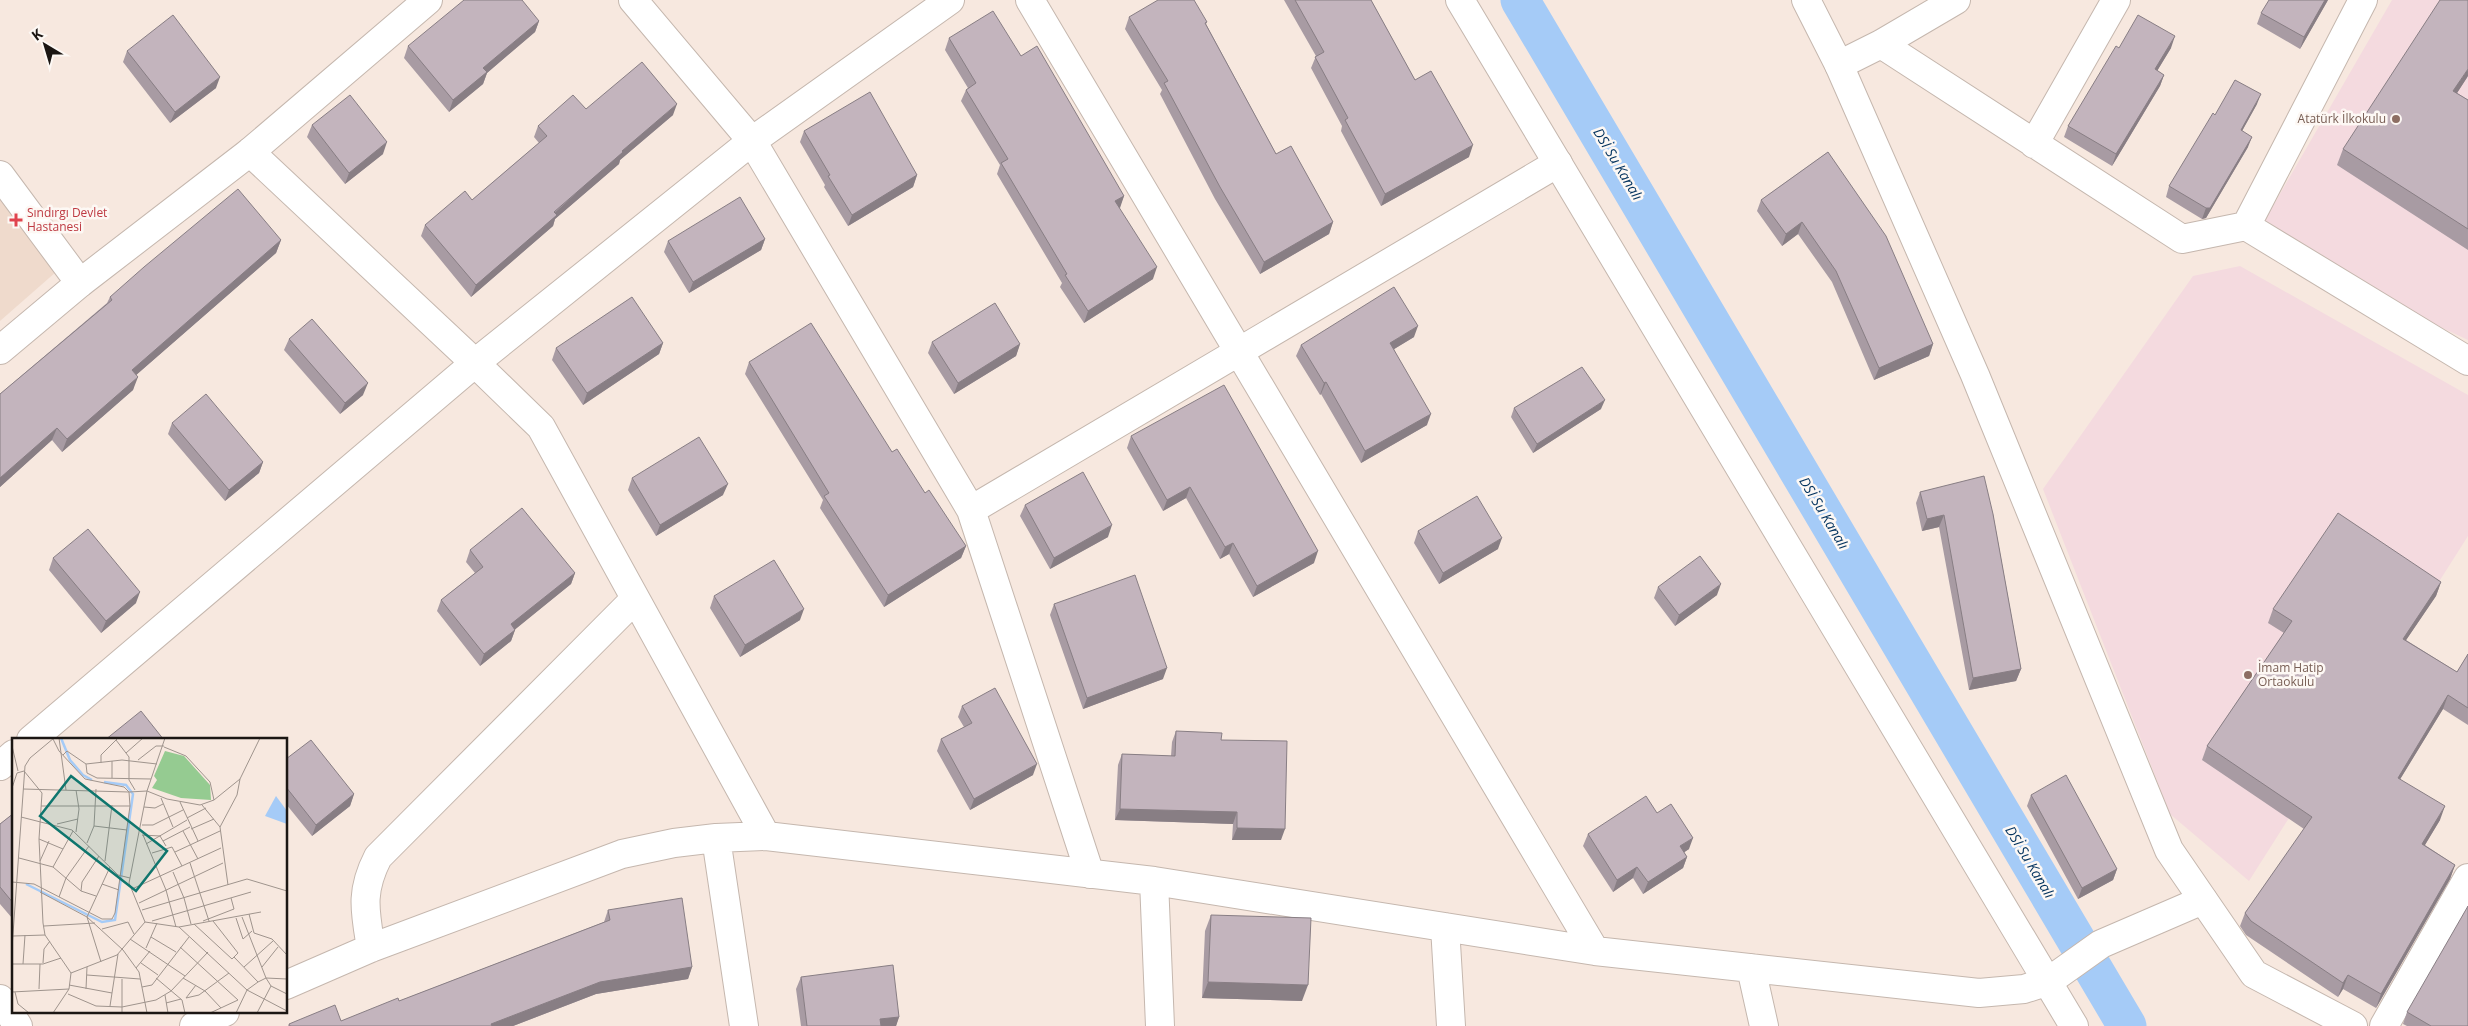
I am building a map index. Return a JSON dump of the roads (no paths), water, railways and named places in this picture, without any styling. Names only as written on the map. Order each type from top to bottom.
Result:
[{"type":"street","points":[[0,350],[80,282],[250,152],[428,0]]},
{"type":"street","points":[[632,0],[752,141],[972,510],[1090,874]]},
{"type":"street","points":[[33,738],[475,363],[752,141],[950,0]]},
{"type":"street","points":[[1030,0],[1595,951]]},
{"type":"street","points":[[1460,0],[2049,981],[2074,1026]]},
{"type":"street","points":[[1806,0],[1839,65],[1975,375],[2169,850],[2254,974],[2353,1026]]},
{"type":"street","points":[[1839,65],[1881,44],[1956,0]]},
{"type":"street","points":[[2034,144],[2116,0]]},
{"type":"street","points":[[2246,226],[2364,0]]},
{"type":"street","points":[[1881,44],[2182,239],[2246,226],[2468,361]]},
{"type":"street","points":[[250,152],[475,363],[541,428],[766,836]]},
{"type":"street","points":[[972,510],[1238,350],[1558,163]]},
{"type":"street","points":[[0,175],[80,282]]},
{"type":"street","points":[[372,948],[364,907],[365,890],[369,874],[378,858],[635,599]]},
{"type":"street","points":[[0,766],[12,756]]},
{"type":"street","points":[[288,984],[372,948],[622,854],[674,842],[716,838],[766,836],[1154,881],[1595,951],[1979,993],[2024,989],[2049,981],[2101,944],[2203,900]]},
{"type":"street","points":[[716,838],[744,1026]]},
{"type":"street","points":[[2384,1026],[2468,878]]},
{"type":"street","points":[[1154,881],[1160,1026]]},
{"type":"street","points":[[1445,927],[1450,1026]]},
{"type":"street","points":[[1751,968],[1764,1026]]},
{"type":"street","points":[[0,999],[18,1026]]},
{"type":"street","points":[[194,1026],[221,1014]]},
{"type":"waterway","name":"DSİ Su Kanalı","points":[[1520,0],[2127,1026]]},
{"type":"place","name":"Atatürk İlkokulu","points":[[2396,119]]},
{"type":"place","name":"Sındırgı Devlet Hastanesi","points":[[16,220]]},
{"type":"place","name":"İmam Hatip Ortaokulu","points":[[2248,675]]}]
